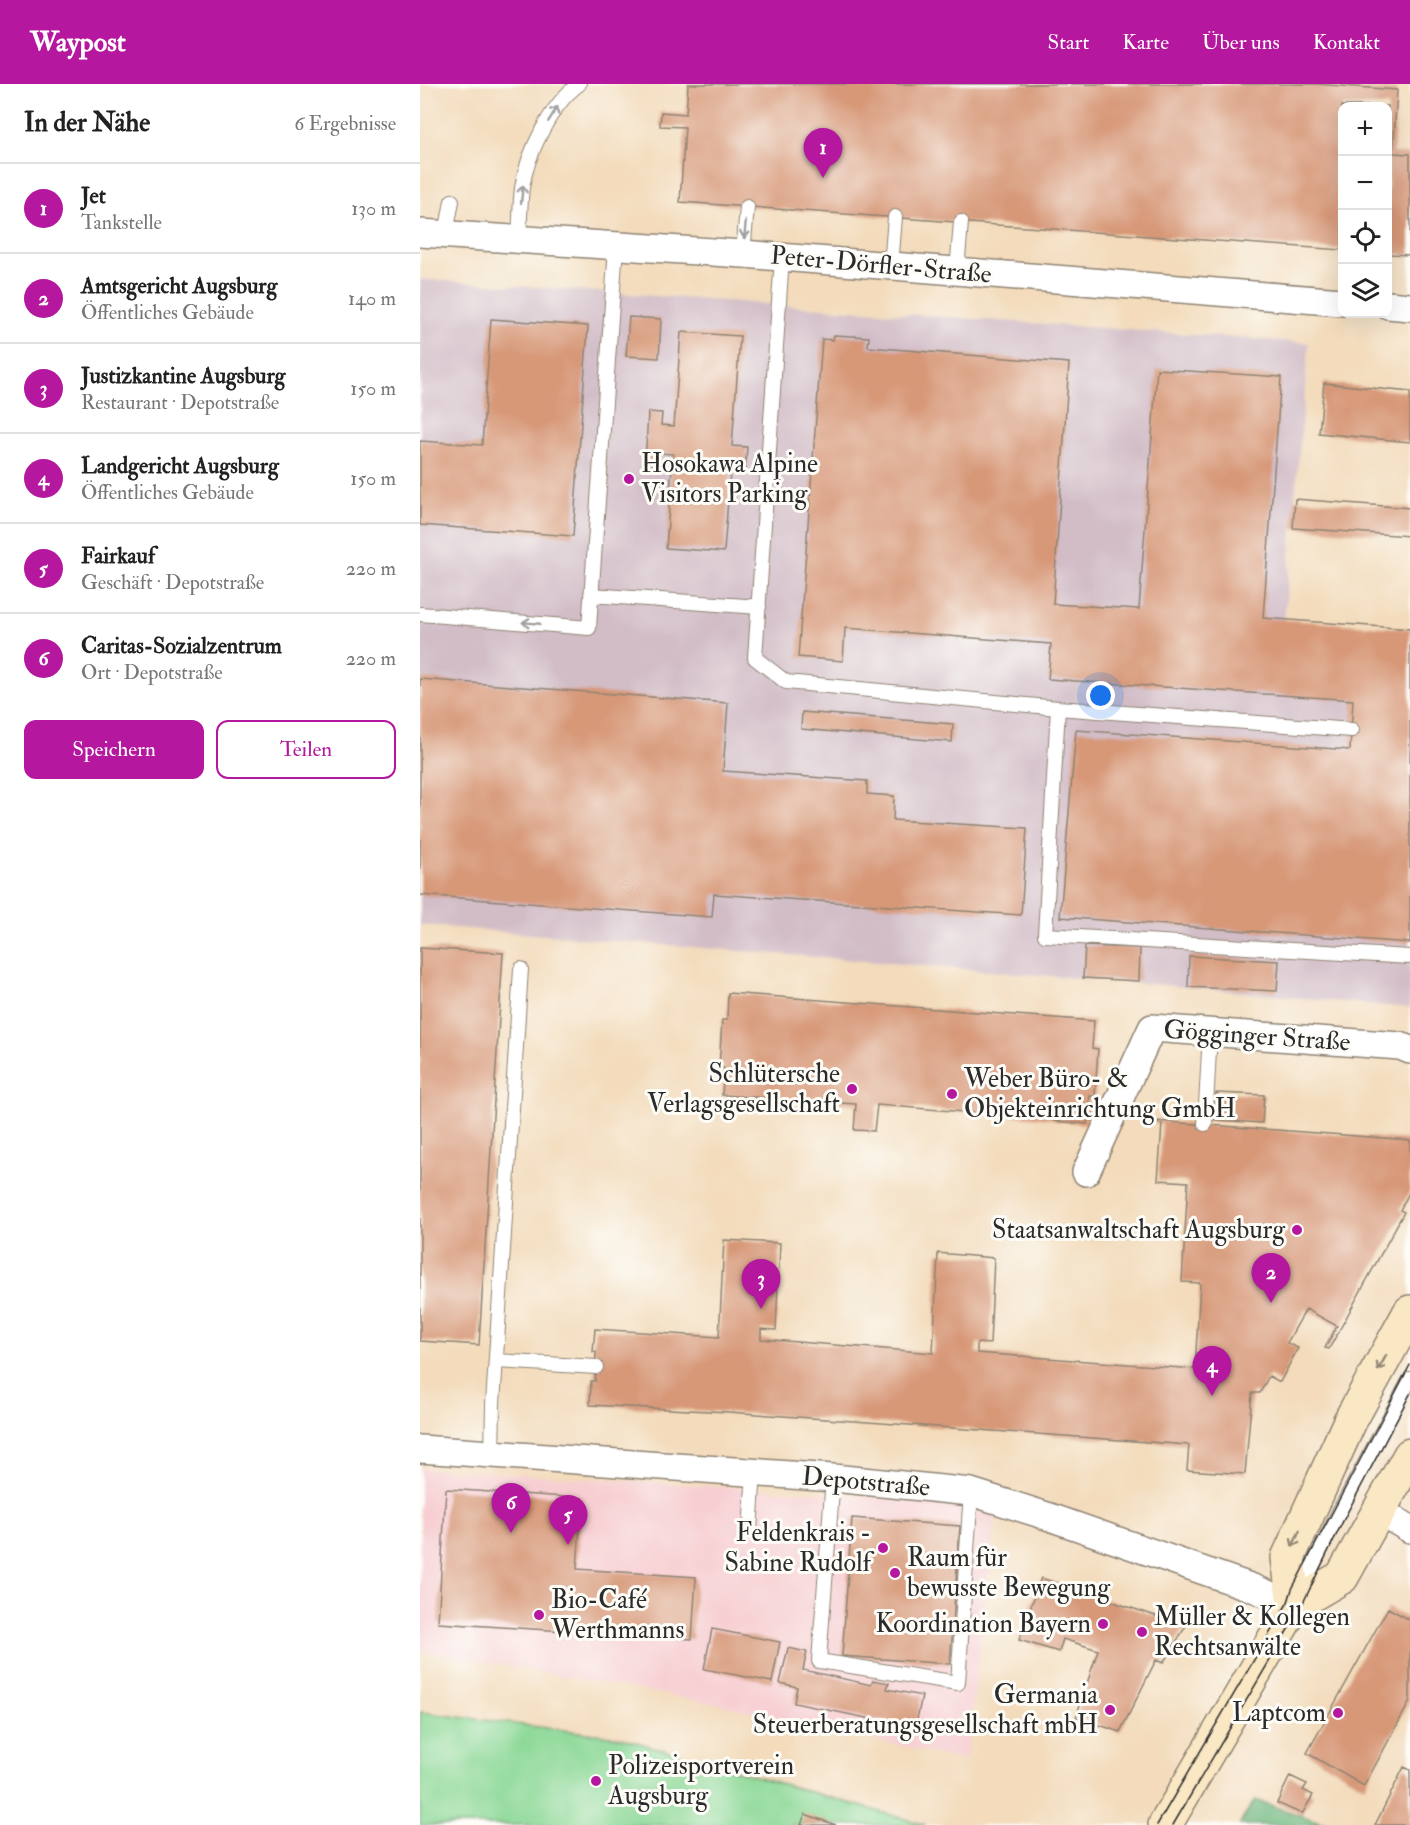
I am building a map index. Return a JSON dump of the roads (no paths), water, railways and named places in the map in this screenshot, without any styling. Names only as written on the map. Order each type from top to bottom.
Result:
[{"type":"main road","points":[[1294,1605],[1288,1558],[1350,1421],[1410,1312]]},
{"type":"main road","points":[[1165,1825],[1294,1605],[1342,1577],[1410,1455]]},
{"type":"street","name":"Peter-Dörfler-Straße","points":[[433,234],[743,254],[1338,302]]},
{"type":"street","points":[[1392,305],[1410,307]]},
{"type":"street","name":"Gögginger Straße","points":[[1086,1172],[1152,1028],[1400,1046],[1410,1050]]},
{"type":"street","name":"Depotstraße","points":[[420,1449],[833,1478],[971,1492],[1039,1513],[1294,1605]]},
{"type":"street","points":[[1379,1511],[1410,1529]]},
{"type":"lane","points":[[519,239],[522,187],[534,150],[551,115],[569,91],[579,84]]},
{"type":"lane","points":[[433,234],[452,201]]},
{"type":"lane","points":[[743,254],[747,207]]},
{"type":"lane","points":[[891,266],[895,217]]},
{"type":"lane","points":[[957,271],[961,222]]},
{"type":"lane","points":[[420,614],[589,628],[616,247]]},
{"type":"lane","points":[[782,257],[755,658],[786,682],[1058,708],[1352,730]]},
{"type":"lane","points":[[591,595],[759,607]]},
{"type":"lane","points":[[1058,708],[1045,935],[1410,957]]},
{"type":"lane","points":[[492,1454],[521,969]]},
{"type":"lane","points":[[1205,1124],[1210,1032]]},
{"type":"lane","points":[[497,1361],[596,1367]]},
{"type":"lane","points":[[1294,1605],[1339,1512],[1410,1379]]},
{"type":"lane","points":[[750,1530],[754,1472]]},
{"type":"lane","points":[[833,1478],[819,1661],[958,1683],[971,1492]]},
{"type":"tram line","points":[[1157,1825],[1288,1602],[1292,1589],[1410,1365]]},
{"type":"tram line","points":[[1173,1825],[1300,1609],[1346,1515],[1410,1394]]},
{"type":"place","name":"Jet","points":[[823,178]]},
{"type":"place","name":"Hosokawa Alpine Visitors Parking","points":[[629,479]]},
{"type":"place","name":"Schlütersche Verlagsgesellschaft","points":[[852,1089]]},
{"type":"place","name":"Weber Büro- & Objekteinrichtung GmbH","points":[[952,1094]]},
{"type":"place","name":"Staatsanwaltschaft Augsburg","points":[[1297,1230]]},
{"type":"place","name":"Amtsgericht Augsburg","points":[[1271,1303]]},
{"type":"place","name":"Justizkantine Augsburg","points":[[761,1309]]},
{"type":"place","name":"Landgericht Augsburg","points":[[1212,1396]]},
{"type":"place","name":"Caritas-Sozialzentrum","points":[[511,1533]]},
{"type":"place","name":"Fairkauf","points":[[568,1545]]},
{"type":"place","name":"Feldenkrais - Sabine Rudolf","points":[[883,1548]]},
{"type":"place","name":"Raum für bewusste Bewegung","points":[[895,1573]]},
{"type":"place","name":"Bio-Café Werthmanns","points":[[539,1615]]},
{"type":"place","name":"Koordination Bayern","points":[[1103,1624]]},
{"type":"place","name":"Müller & Kollegen Rechtsanwälte","points":[[1142,1632]]},
{"type":"place","name":"Germania Steuerberatungsgesellschaft mbH","points":[[1110,1710]]},
{"type":"place","name":"Laptcom","points":[[1338,1713]]},
{"type":"place","name":"Polizeisportverein Augsburg","points":[[596,1781]]}]
